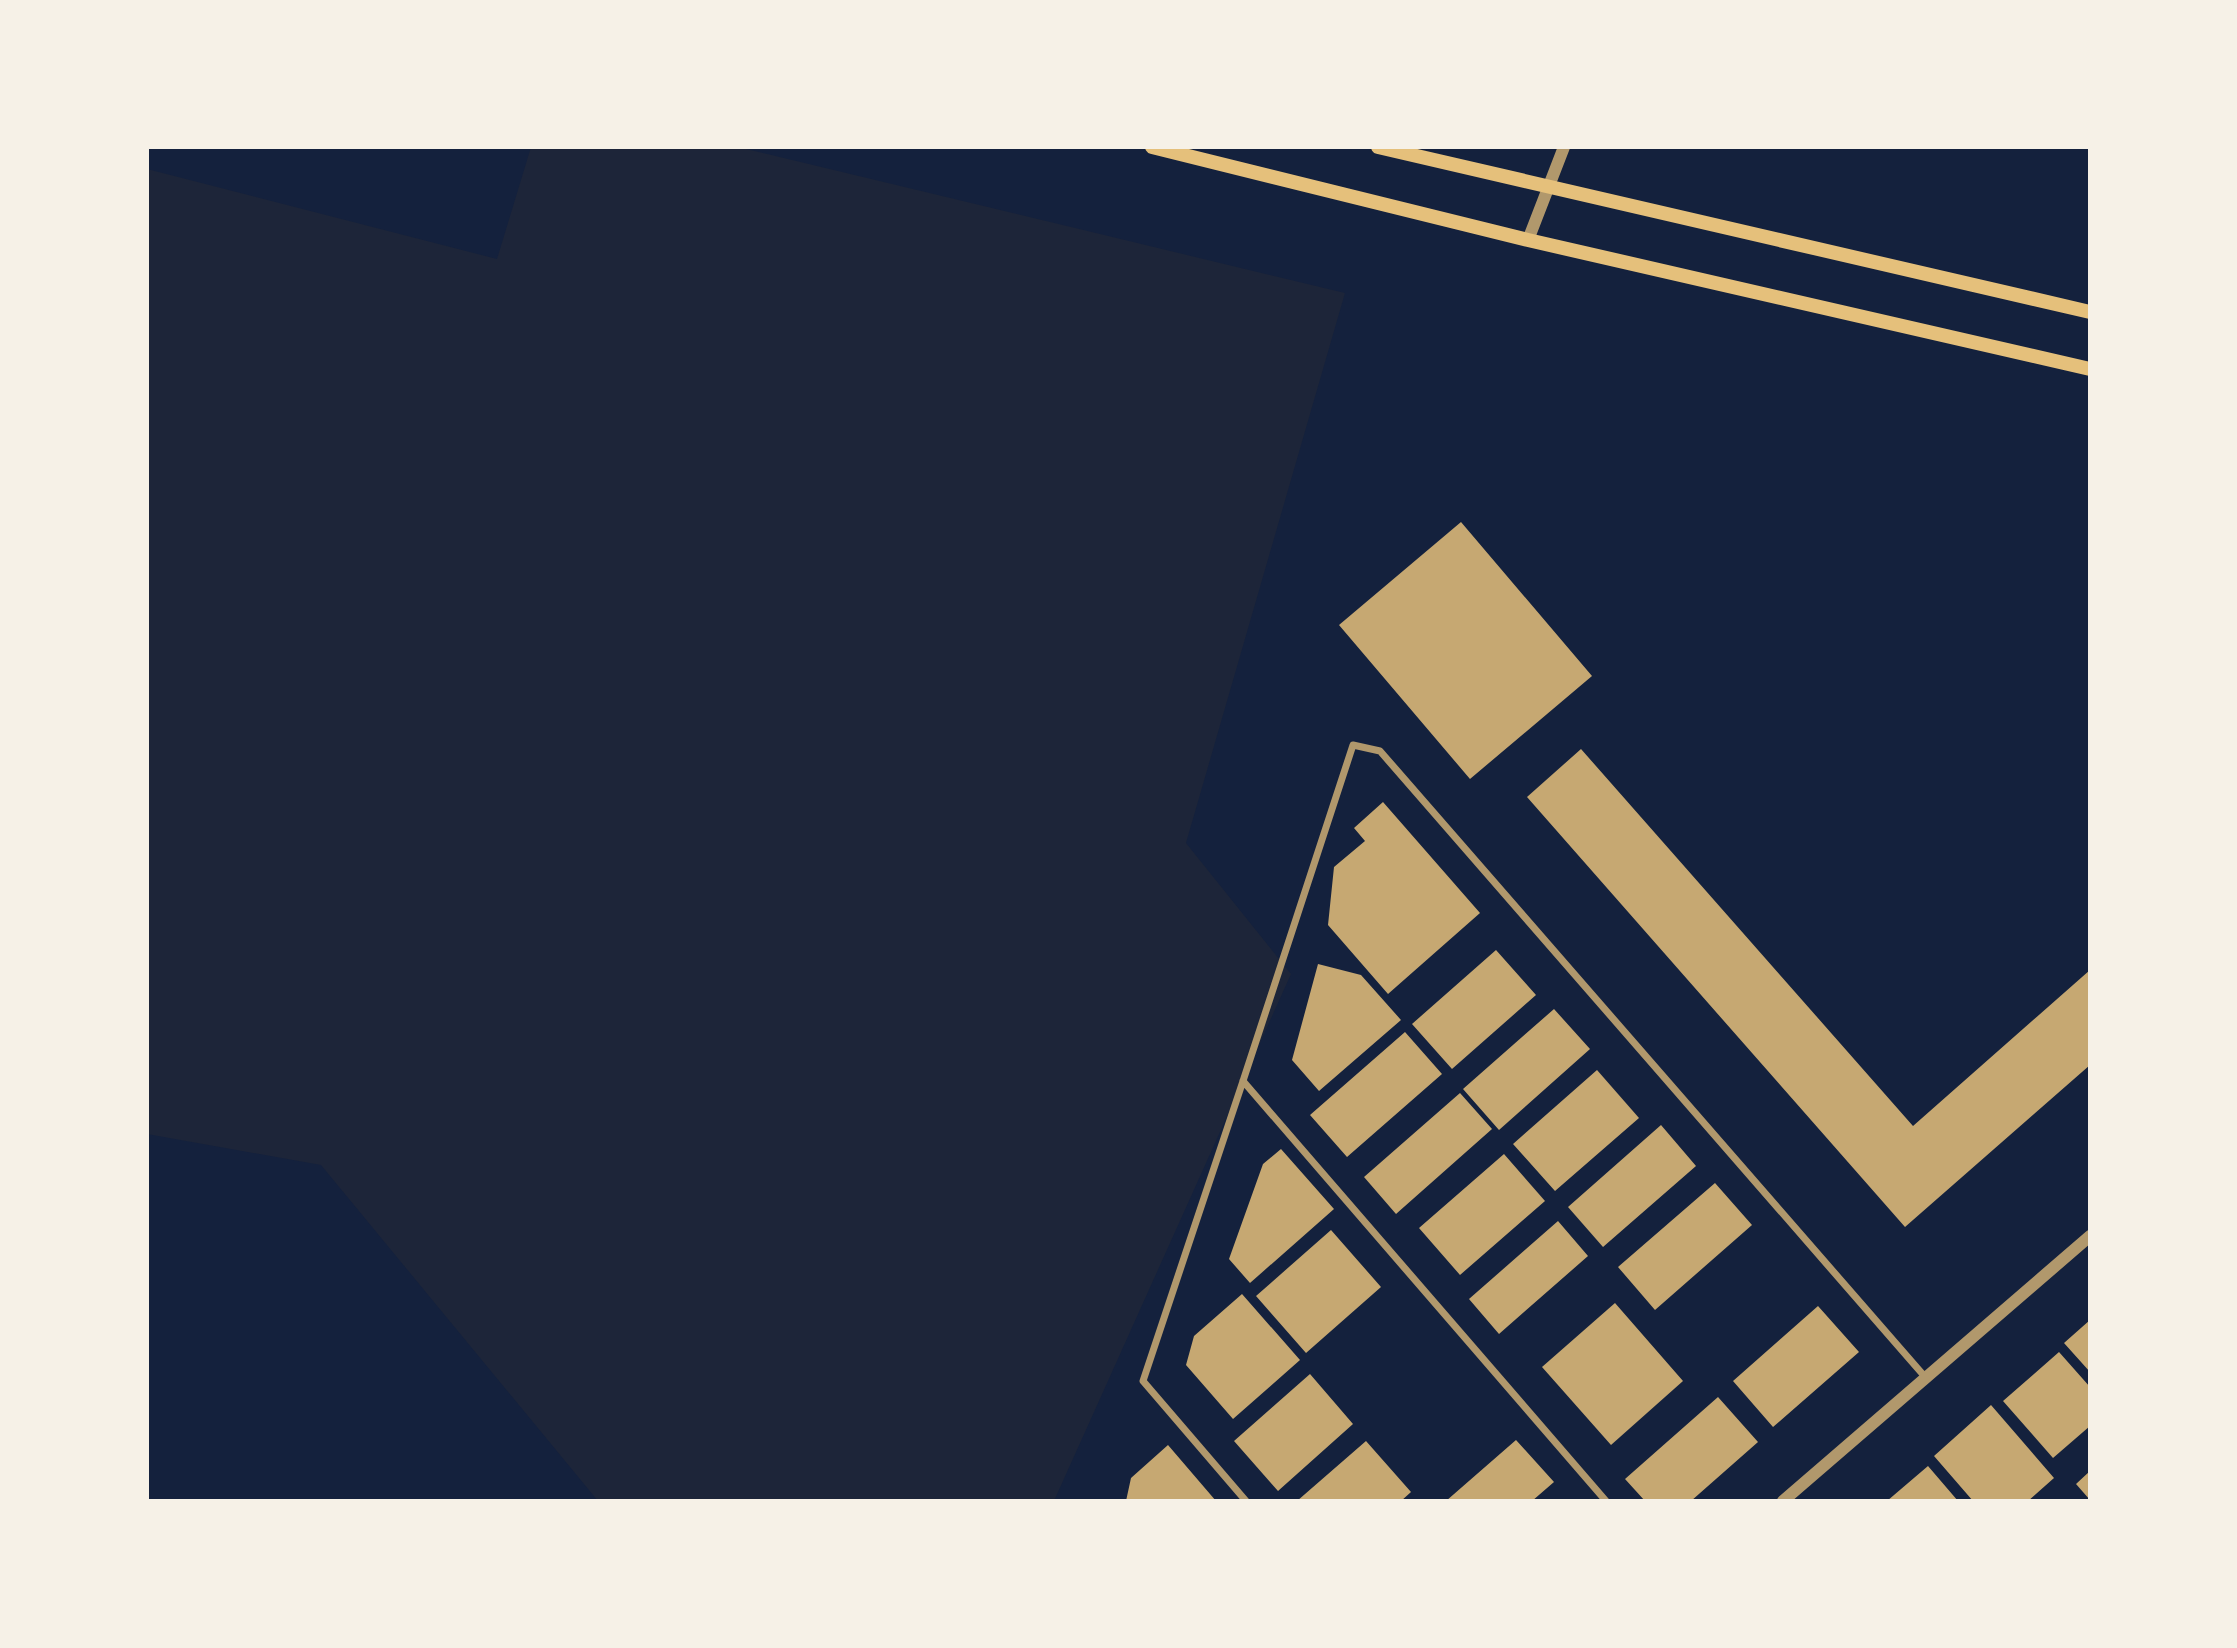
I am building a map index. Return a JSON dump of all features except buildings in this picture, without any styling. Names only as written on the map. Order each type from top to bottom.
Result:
[{"type":"main road","points":[[1152,147],[1528,240],[2090,369]]},
{"type":"main road","points":[[1378,147],[2090,312]]},
{"type":"street","points":[[1528,240],[1564,147]]},
{"type":"street","points":[[1246,1501],[1143,1381],[1353,745],[1380,751],[1926,1378]]},
{"type":"street","points":[[1244,1081],[1606,1501]]},
{"type":"street","points":[[1783,1501],[2090,1236]]},
{"type":"shaded area","points":[[531,147],[738,147],[1345,293],[1186,843],[1291,974],[1054,1501],[598,1501],[321,1165],[147,1134],[147,169],[497,259]]}]
